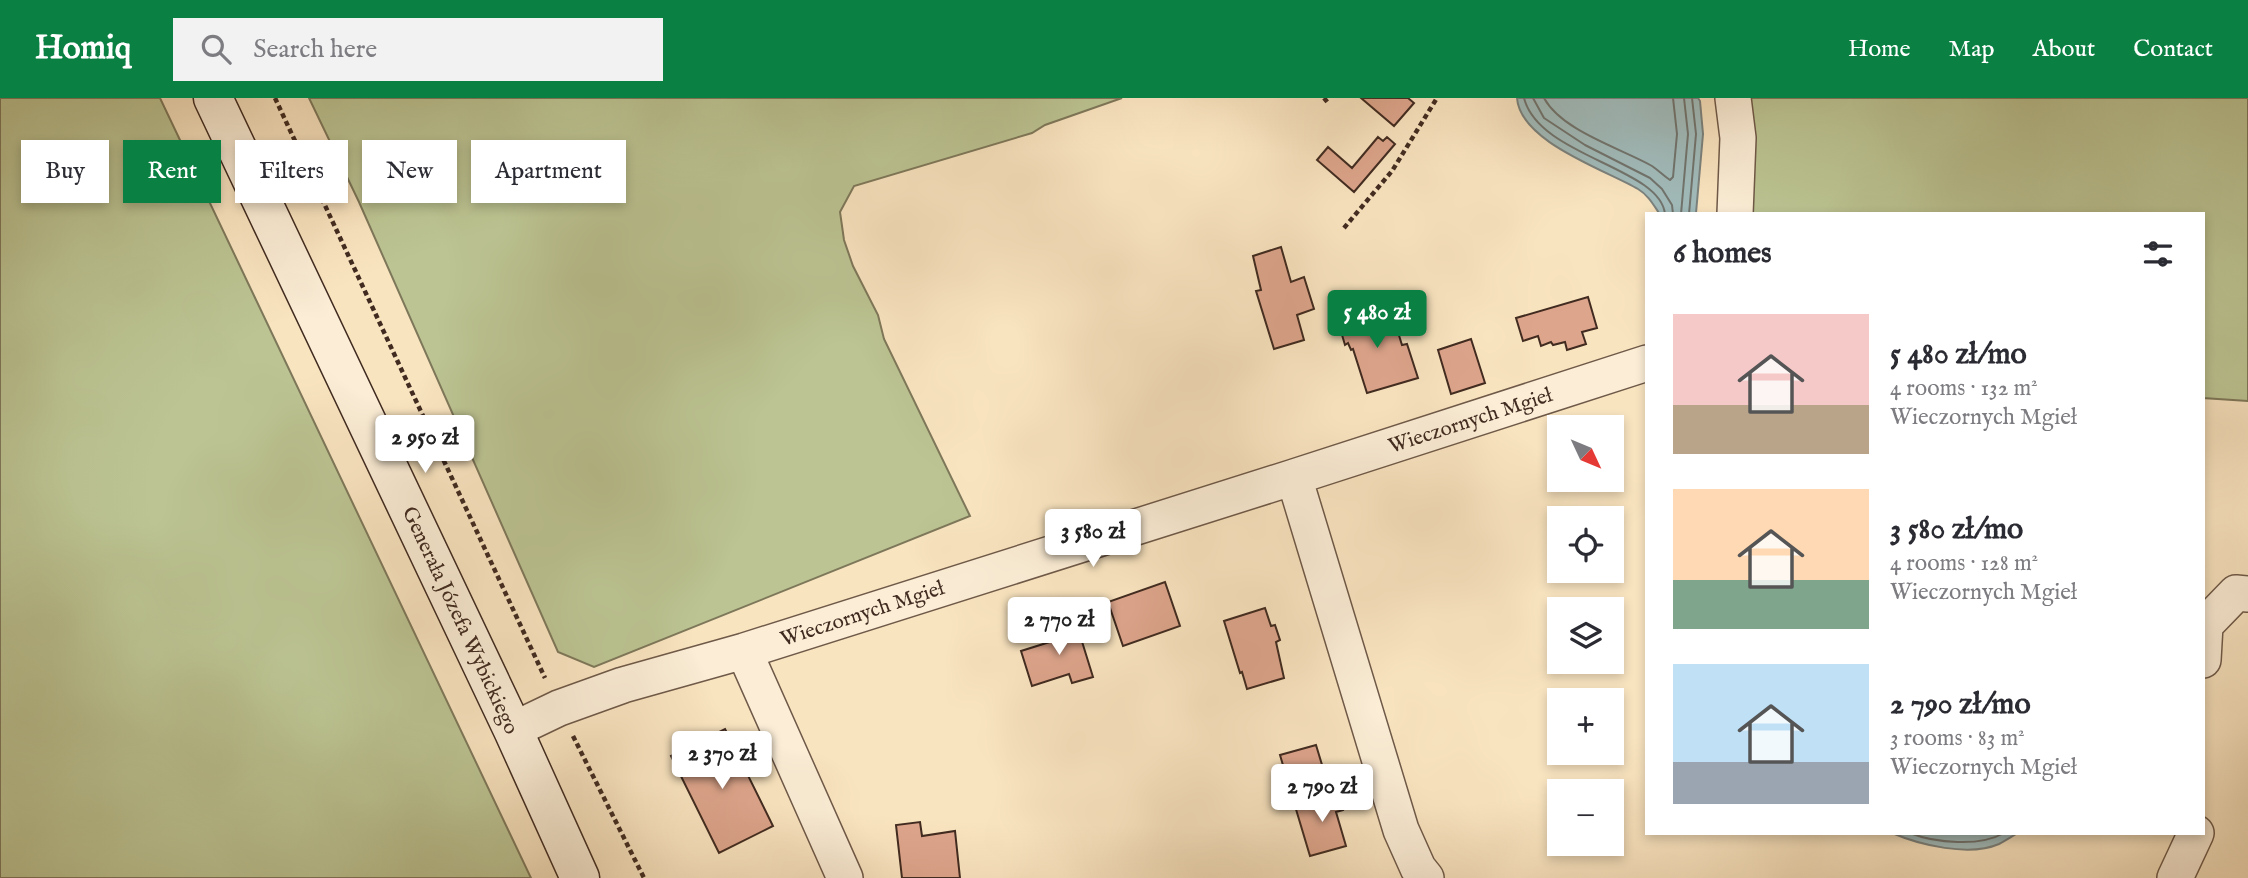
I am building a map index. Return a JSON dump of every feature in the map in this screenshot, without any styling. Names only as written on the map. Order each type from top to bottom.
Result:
[{"type":"main road","name":"Generała Józefa Wybickiego","points":[[213,98],[513,730],[580,878]]},
{"type":"street","points":[[1733,98],[1738,138],[1735,212]]},
{"type":"street","name":"Wieczornych Mgieł","points":[[513,730],[559,708],[623,685],[744,651],[1645,364]]},
{"type":"street","points":[[1294,477],[1401,830],[1418,869],[1426,878]]},
{"type":"street","points":[[2205,625],[2236,593],[2248,594]]},
{"type":"street","points":[[744,651],[845,878]]},
{"type":"street","points":[[2175,878],[2195,835]]},
{"type":"path","points":[[275,98],[559,708],[644,878]]},
{"type":"path","points":[[1324,98],[1329,104]]},
{"type":"path","points":[[1344,228],[1392,171],[1437,98]]},
{"type":"green space","points":[[0,98],[160,98],[180,140],[123,140],[123,203],[210,203],[531,878],[0,878]]},
{"type":"green space","points":[[309,98],[1122,98],[1045,125],[1032,133],[854,186],[840,212],[844,240],[853,266],[878,315],[884,339],[970,516],[594,667],[558,652],[348,179],[348,140],[329,140]]},
{"type":"green space","points":[[1741,98],[2248,98],[2248,401],[2205,398],[2205,212],[1747,212]]},
{"type":"water","points":[[1517,98],[1698,98],[1703,134],[1696,212],[1658,212],[1638,189],[1548,141],[1522,114]]},
{"type":"water","points":[[1897,835],[2015,835],[1999,844],[1974,849],[1945,848]]},
{"type":"building","points":[[1361,98],[1408,98],[1414,103],[1394,126]]},
{"type":"building","points":[[1378,137],[1383,141],[1387,137],[1395,144],[1354,192],[1317,160],[1328,147],[1352,168]]},
{"type":"building","points":[[1281,247],[1291,282],[1304,277],[1314,309],[1297,315],[1304,340],[1274,349],[1256,291],[1261,290],[1253,256]]},
{"type":"building","points":[[1588,297],[1597,328],[1582,332],[1586,344],[1567,350],[1565,342],[1553,345],[1551,342],[1541,346],[1538,336],[1523,341],[1516,318]]},
{"type":"building","points":[[1376,306],[1385,333],[1397,329],[1402,345],[1407,344],[1418,378],[1367,393],[1353,349],[1351,350],[1348,343],[1345,345],[1337,318]]},
{"type":"building","points":[[1471,339],[1485,383],[1451,394],[1438,350]]},
{"type":"building","points":[[1165,582],[1180,626],[1123,646],[1108,602]]},
{"type":"building","points":[[1265,608],[1271,626],[1275,625],[1280,640],[1276,642],[1284,678],[1247,689],[1224,621]]},
{"type":"building","points":[[1075,619],[1093,677],[1072,683],[1069,674],[1032,686],[1021,651],[1056,640],[1051,625]]},
{"type":"building","points":[[725,729],[773,826],[719,853],[671,756]]},
{"type":"building","points":[[1316,745],[1326,778],[1332,776],[1338,793],[1295,806],[1280,755]]},
{"type":"building","points":[[1338,793],[1343,810],[1336,812],[1346,846],[1310,856],[1295,806]]},
{"type":"building","points":[[920,822],[922,836],[955,831],[960,878],[902,878],[896,825]]}]
